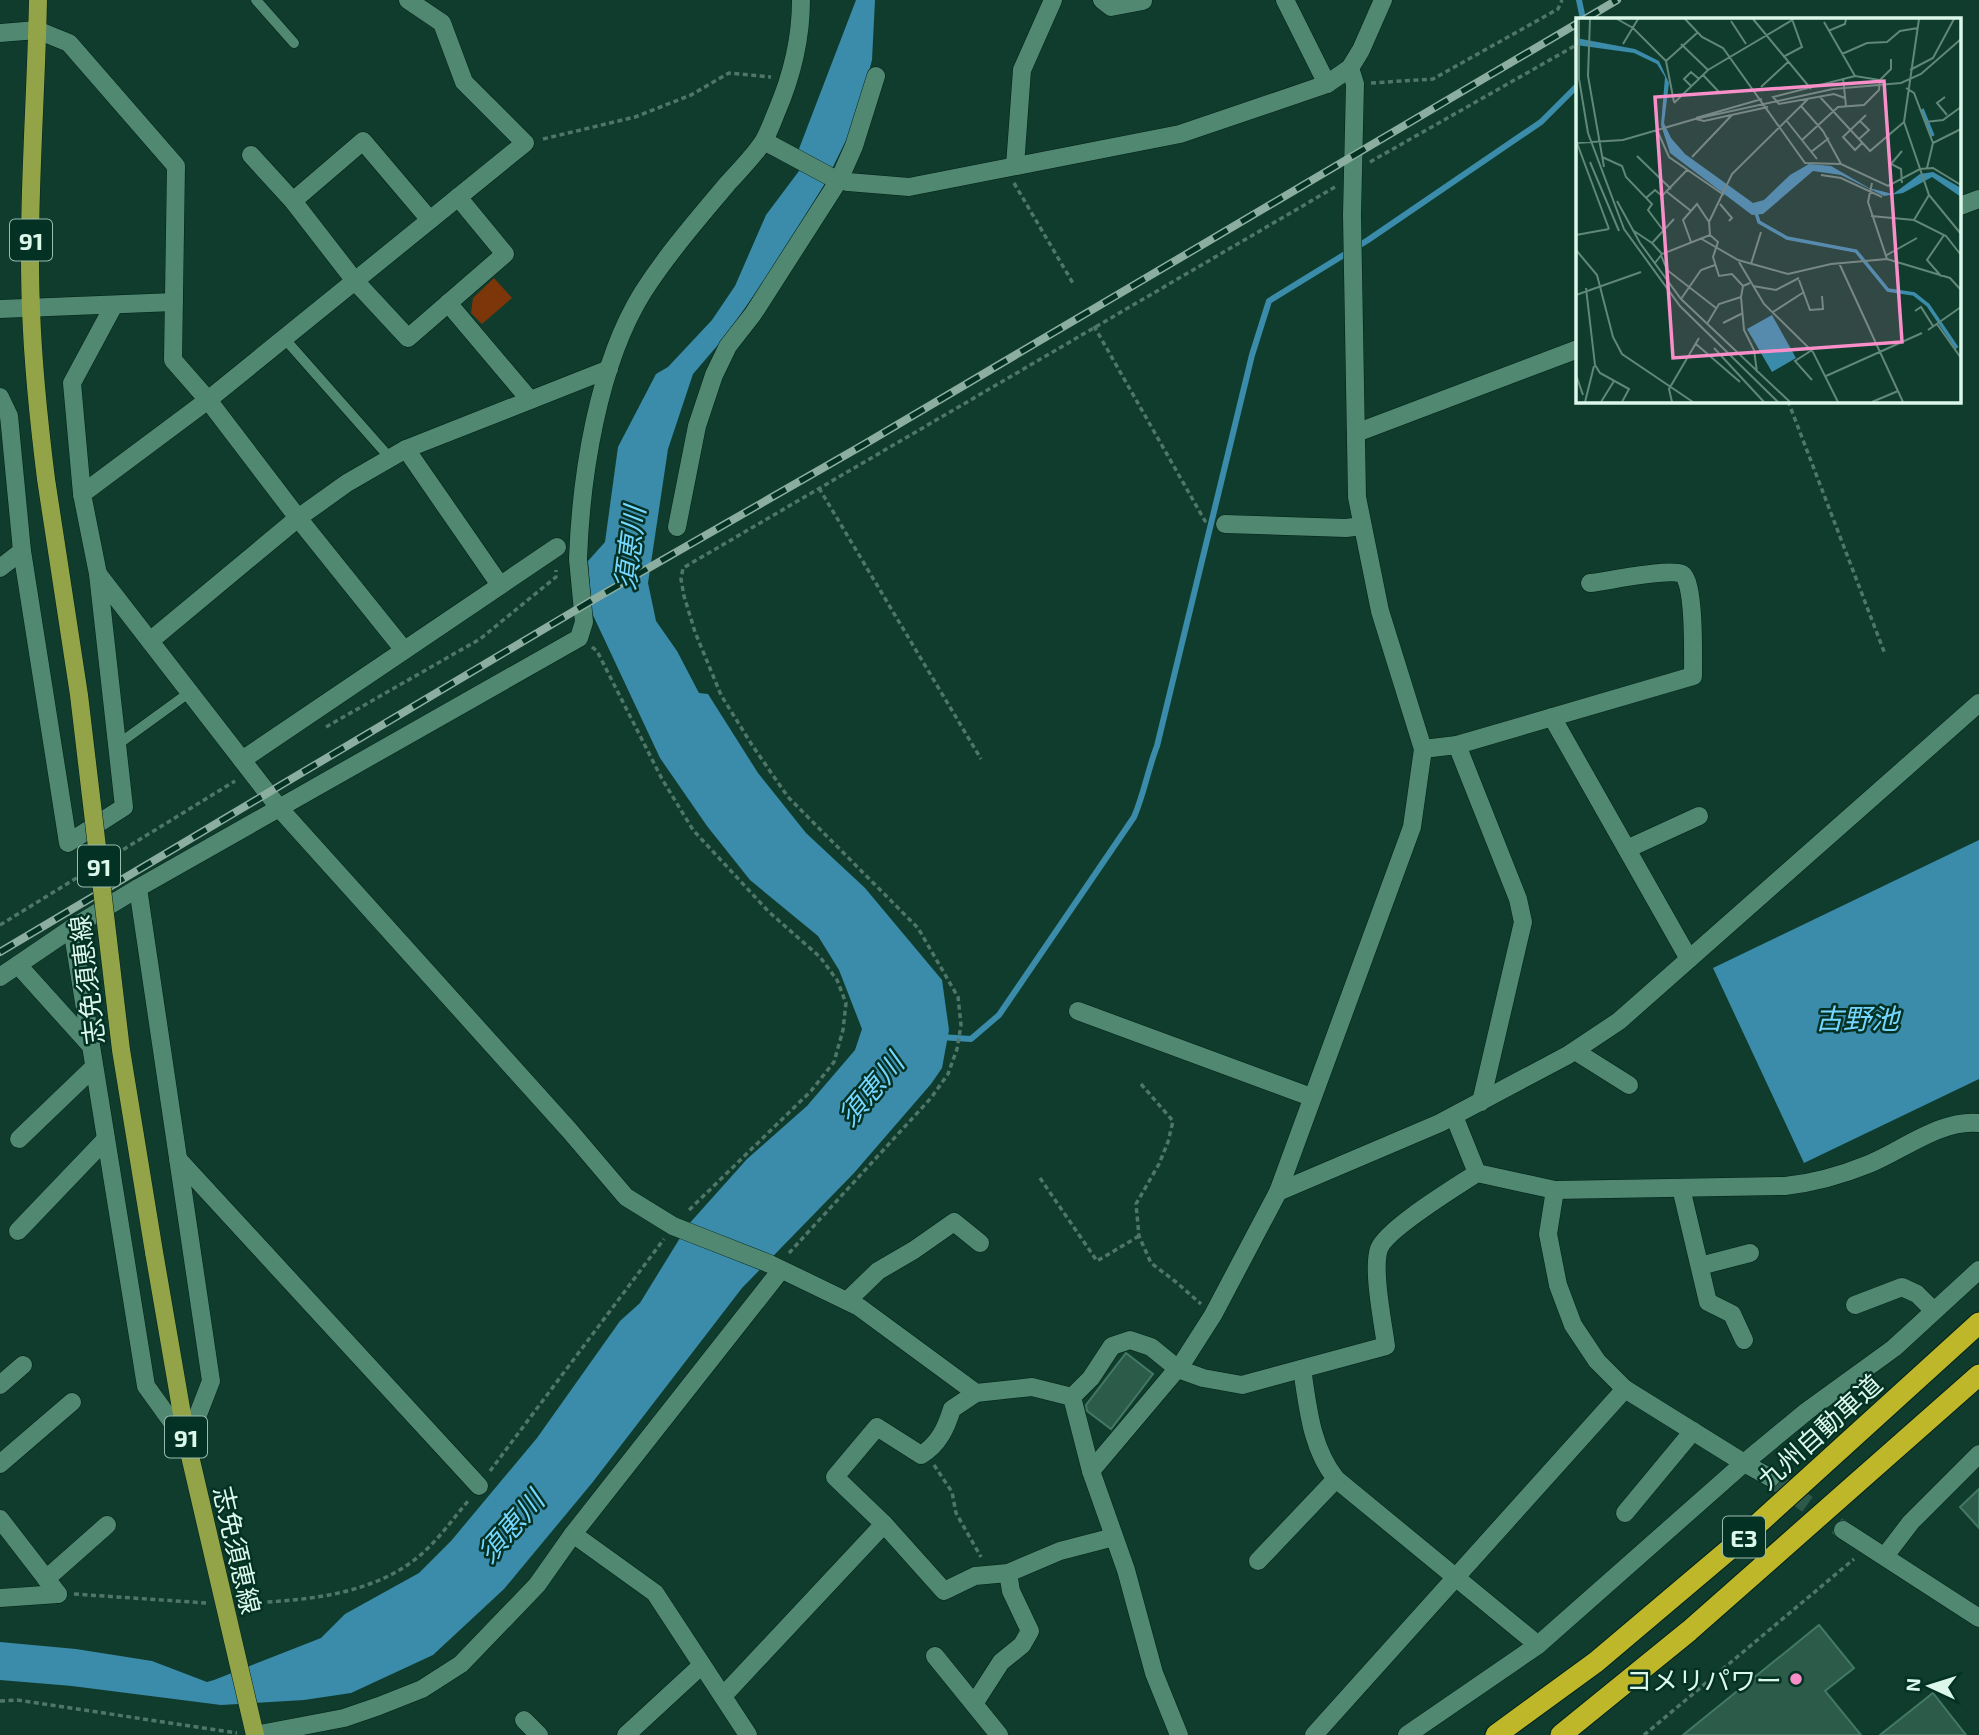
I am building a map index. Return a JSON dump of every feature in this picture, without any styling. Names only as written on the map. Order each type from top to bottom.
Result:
[{"type":"highway","name":"九州自動車道","points":[[1496,1735],[1596,1661],[1738,1542],[1979,1323]]},
{"type":"highway","name":"E3","points":[[1561,1735],[1689,1631],[1979,1375]]},
{"type":"highway","points":[[1924,1425],[1979,1387]]},
{"type":"main road","name":"志免須恵線","points":[[38,0],[31,137],[30,308],[46,479],[79,695],[121,1050],[154,1252],[187,1443],[255,1735]]},
{"type":"street","points":[[82,494],[208,400],[525,143],[464,82],[442,23],[408,0]]},
{"type":"street","points":[[0,977],[72,928],[138,888],[579,638],[584,622],[578,559],[579,514],[590,448],[609,369],[624,330],[673,248],[769,144],[790,79],[801,24],[801,0]]},
{"type":"street","points":[[1011,168],[1022,71],[1053,0]]},
{"type":"street","points":[[1102,0],[1111,7],[1143,1]]},
{"type":"street","points":[[1284,0],[1327,84]]},
{"type":"street","points":[[1091,1471],[1178,1369],[1213,1315],[1278,1192],[1412,827],[1423,749],[1380,611],[1357,497],[1353,76],[1382,0]]},
{"type":"street","points":[[0,33],[37,30],[69,43],[176,166],[173,360],[208,400],[404,650]]},
{"type":"street","points":[[677,527],[697,426],[714,375],[728,346],[753,314],[858,136],[876,76]]},
{"type":"street","points":[[769,144],[835,178],[909,187],[1180,134],[1353,76]]},
{"type":"street","points":[[293,201],[363,141],[430,220]]},
{"type":"street","points":[[251,155],[293,201],[355,281],[408,338],[505,254],[458,197]]},
{"type":"street","points":[[1962,205],[1979,198]]},
{"type":"street","points":[[0,309],[174,302]]},
{"type":"street","points":[[448,303],[530,400]]},
{"type":"street","points":[[0,397],[9,416],[22,551],[68,843],[124,807],[98,574],[82,494],[72,383],[114,305]]},
{"type":"street","points":[[1356,433],[1576,350]]},
{"type":"street","points":[[150,641],[298,518],[347,483],[406,449],[609,369]]},
{"type":"street","points":[[406,449],[500,585]]},
{"type":"street","points":[[1226,524],[1346,528],[1362,526]]},
{"type":"street","points":[[242,760],[557,547]]},
{"type":"street","points":[[0,568],[22,551]]},
{"type":"street","points":[[1423,749],[1457,745],[1693,676],[1691,596],[1688,579],[1682,574],[1666,572],[1590,583]]},
{"type":"street","points":[[98,574],[280,809],[626,1197],[674,1226],[776,1267],[859,1307],[976,1393]]},
{"type":"street","points":[[1278,1192],[1454,1116],[1575,1051],[1619,1021],[1979,703]]},
{"type":"street","points":[[1552,717],[1689,959]]},
{"type":"street","points":[[1457,745],[1518,899],[1523,922],[1481,1102]]},
{"type":"street","points":[[1627,849],[1699,816]]},
{"type":"street","points":[[138,888],[211,1381],[187,1443]]},
{"type":"street","points":[[72,928],[146,1386],[187,1443]]},
{"type":"street","points":[[18,965],[91,1046]]},
{"type":"street","points":[[1078,1011],[1311,1097]]},
{"type":"street","points":[[1575,1051],[1629,1085]]},
{"type":"street","points":[[19,1139],[94,1067]]},
{"type":"street","points":[[1454,1116],[1477,1174]]},
{"type":"street","points":[[1072,1397],[1091,1378],[1112,1346],[1130,1340],[1151,1347],[1178,1369],[1203,1378],[1242,1385],[1386,1346],[1377,1271],[1379,1249],[1390,1232],[1477,1174],[1555,1190],[1809,1184],[1869,1164],[1933,1133],[1967,1121],[1979,1123]]},
{"type":"street","points":[[18,1231],[106,1139]]},
{"type":"street","points":[[178,1158],[478,1486]]},
{"type":"street","points":[[1681,1188],[1708,1302],[1732,1314],[1744,1340]]},
{"type":"street","points":[[1555,1190],[1548,1234],[1562,1295],[1573,1325],[1591,1352],[1625,1389],[1771,1478]]},
{"type":"street","points":[[847,1301],[878,1271],[954,1222],[980,1243]]},
{"type":"street","points":[[1700,1266],[1750,1253]]},
{"type":"street","points":[[255,1735],[344,1718],[422,1689],[461,1664],[537,1585],[776,1267]]},
{"type":"street","points":[[1406,1735],[1538,1645],[1744,1463],[1807,1412],[1894,1348],[1979,1270]]},
{"type":"street","points":[[1855,1305],[1902,1287],[1917,1294],[1934,1311]]},
{"type":"street","points":[[0,1385],[23,1365]]},
{"type":"street","points":[[1302,1369],[1314,1440],[1326,1467],[1336,1479],[1538,1645]]},
{"type":"street","points":[[1072,1397],[1032,1387],[976,1393],[952,1409],[947,1426],[936,1443],[925,1453],[921,1455],[877,1427],[835,1477],[884,1524],[944,1591],[975,1576],[1008,1573],[1060,1551],[1114,1537]]},
{"type":"street","points":[[1314,1735],[1625,1389]]},
{"type":"street","points":[[1072,1397],[1091,1471],[1143,1627],[1154,1673],[1180,1735]]},
{"type":"street","points":[[0,1464],[72,1402]]},
{"type":"street","points":[[1625,1513],[1693,1431]]},
{"type":"street","points":[[1885,1556],[1911,1522],[1979,1454]]},
{"type":"street","points":[[1258,1562],[1336,1479]]},
{"type":"street","points":[[0,1519],[58,1594]]},
{"type":"street","points":[[723,1696],[884,1524]]},
{"type":"street","points":[[46,1578],[107,1525]]},
{"type":"street","points":[[1843,1530],[1979,1618]]},
{"type":"street","points":[[573,1534],[655,1593],[748,1735]]},
{"type":"street","points":[[974,1704],[1001,1662],[1022,1646],[1030,1631],[1011,1591],[1008,1573]]},
{"type":"street","points":[[0,1598],[58,1594]]},
{"type":"street","points":[[935,1656],[999,1735]]},
{"type":"street","points":[[626,1735],[702,1665]]},
{"type":"street","points":[[524,1720],[539,1735]]},
{"type":"lane","points":[[256,0],[294,43]]},
{"type":"lane","points":[[284,338],[390,458]]},
{"type":"lane","points":[[117,745],[190,692]]},
{"type":"path","points":[[1353,76],[1433,79],[1558,9],[1562,0]]},
{"type":"path","points":[[776,1267],[932,1098],[948,1074],[957,1049],[961,1025],[958,997],[918,929],[788,797],[752,745],[721,695],[695,632],[684,596],[681,579],[683,568],[1342,183],[1353,171],[1576,45]]},
{"type":"path","points":[[525,143],[635,117],[691,95],[729,73],[790,79]]},
{"type":"path","points":[[1011,168],[1074,285]]},
{"type":"path","points":[[1094,326],[1205,522],[1226,524]]},
{"type":"path","points":[[1788,402],[1885,654]]},
{"type":"path","points":[[819,488],[981,759]]},
{"type":"path","points":[[579,638],[597,651],[662,779],[693,830],[769,912],[820,957],[837,980],[845,1003],[843,1030],[834,1062],[811,1091],[703,1193],[674,1226]]},
{"type":"path","points":[[1141,1084],[1173,1121],[1159,1164],[1136,1204],[1139,1236],[1151,1264],[1213,1315]]},
{"type":"path","points":[[1040,1178],[1097,1261],[1139,1236]]},
{"type":"path","points":[[925,1453],[952,1492],[956,1513],[989,1575]]},
{"type":"path","points":[[1644,1735],[1857,1556],[1866,1544]]},
{"type":"path","points":[[58,1594],[225,1612]]},
{"type":"path","points":[[0,1700],[17,1700],[255,1735]]},
{"type":"shaded area","points":[[494,278],[512,298],[482,324],[471,313],[473,298]]},
{"type":"water","name":"須恵川","points":[[856,0],[875,0],[872,60],[856,120],[824,185],[774,267],[723,339],[693,374],[668,449],[648,583],[656,621],[677,651],[699,693],[708,694],[758,773],[806,833],[865,888],[942,980],[949,1030],[942,1068],[854,1173],[742,1288],[592,1483],[504,1589],[433,1655],[351,1693],[304,1700],[221,1705],[72,1686],[0,1680],[0,1642],[76,1649],[152,1661],[207,1682],[321,1638],[345,1614],[419,1573],[451,1541],[537,1438],[620,1321],[640,1303],[688,1225],[747,1159],[807,1106],[855,1050],[862,1029],[839,970],[818,936],[750,880],[707,826],[660,758],[592,613],[588,561],[605,542],[618,447],[656,374],[668,367],[712,320],[735,286],[766,215],[799,171],[797,154]]},
{"type":"water","name":"古野池","points":[[1979,840],[1979,1079],[1804,1163],[1713,968]]},
{"type":"building","points":[[1126,1353],[1153,1374],[1111,1429],[1087,1411],[1086,1405]]},
{"type":"building","points":[[1979,1489],[1979,1528],[1960,1507]]},
{"type":"building","name":"コメリパワー","points":[[1819,1625],[1854,1668],[1825,1691],[1861,1735],[1683,1735]]},
{"type":"building","points":[[1933,1693],[1966,1735],[1880,1735]]},
{"type":"waterway","points":[[1579,0],[1583,18]]},
{"type":"waterway","points":[[940,1037],[971,1039],[999,1015],[1134,817],[1157,746],[1252,355],[1269,301],[1368,240],[1541,122],[1576,87]]},
{"type":"tunnel","points":[[1771,1478],[1843,1530]]},
{"type":"railway","points":[[1587,18],[1617,0]]},
{"type":"railway","points":[[0,952],[591,601],[863,445],[1576,24]]},
{"type":"place","name":"コメリパワー","points":[[1796,1679]]}]
